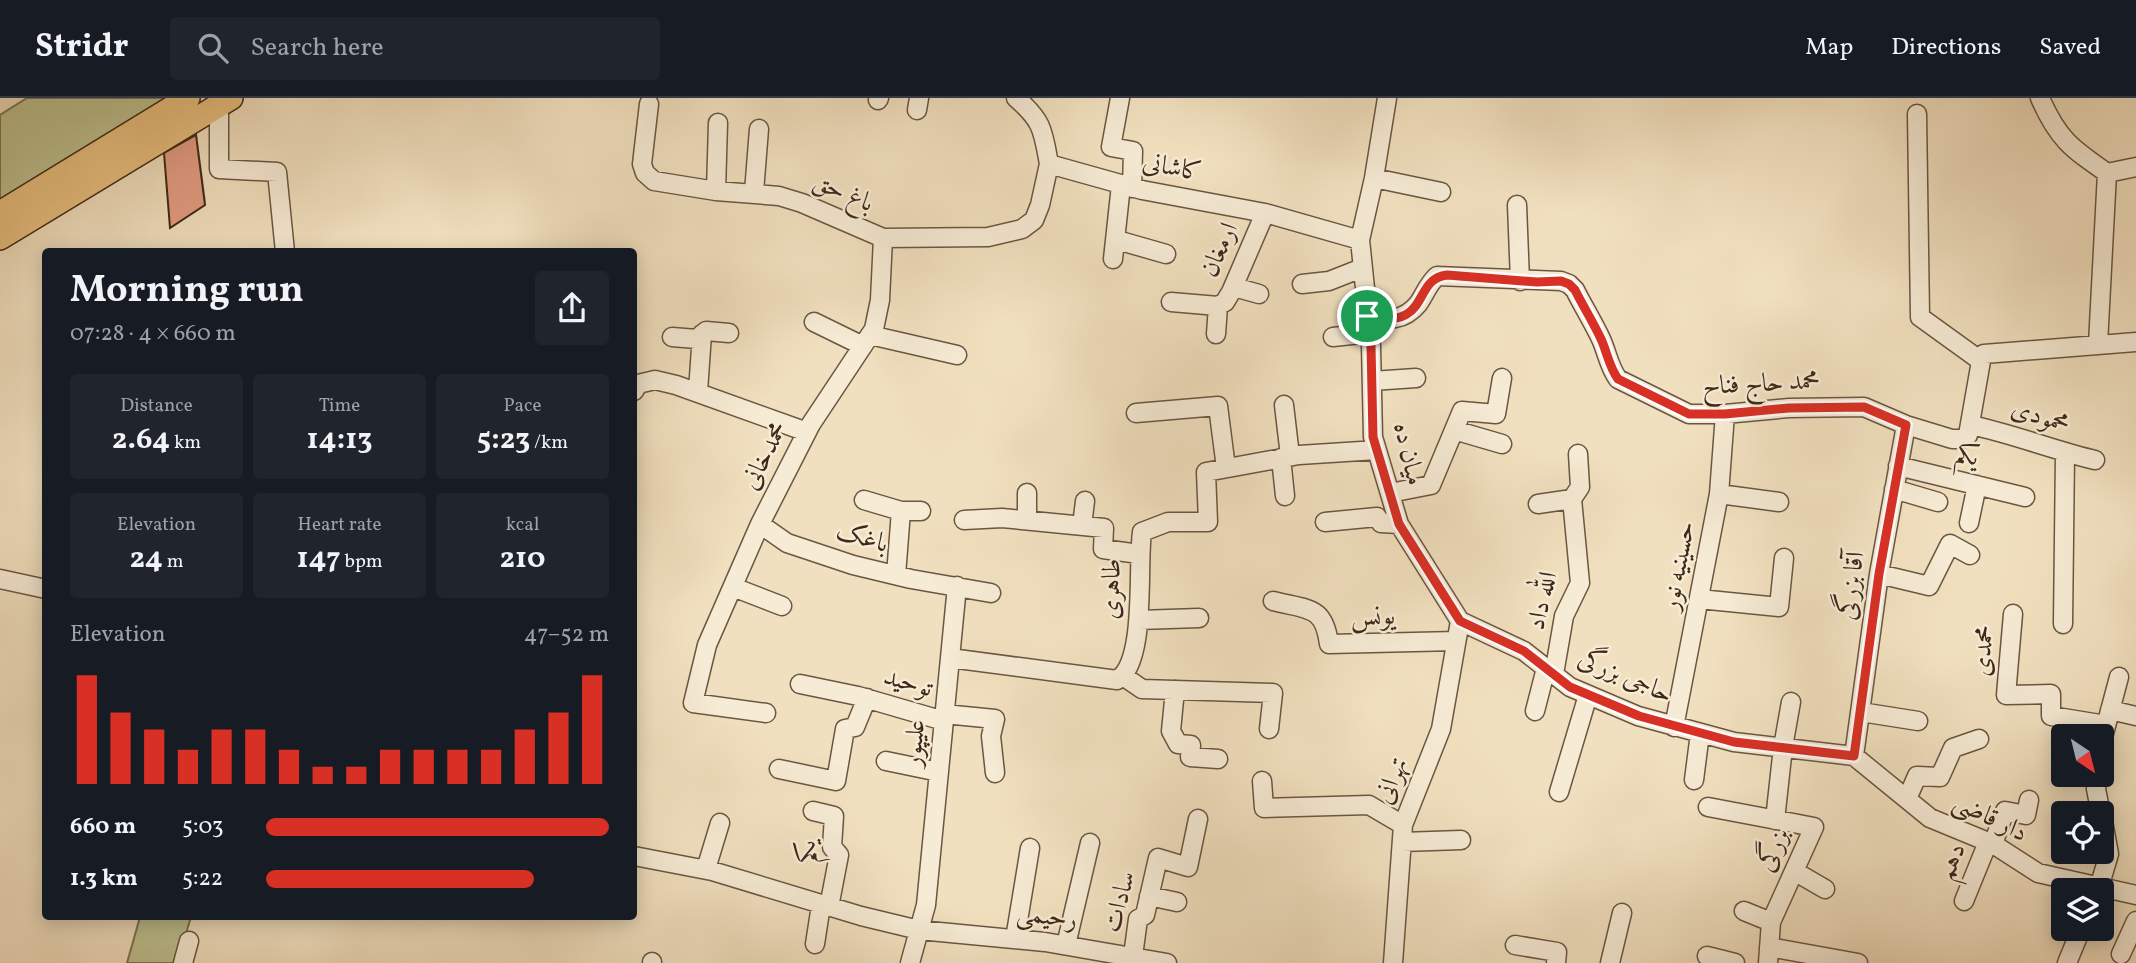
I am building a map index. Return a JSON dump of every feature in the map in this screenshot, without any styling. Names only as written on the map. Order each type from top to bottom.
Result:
[{"type":"main road","points":[[0,213],[188,98]]},
{"type":"main road","points":[[0,238],[225,102]]},
{"type":"street","points":[[1016,98],[1027,107],[1043,129],[1049,164]]},
{"type":"street","points":[[1113,259],[1133,151],[1111,147],[1120,98]]},
{"type":"street","name":"میان ده","points":[[1387,98],[1374,178],[1360,240],[1372,382],[1373,437],[1399,524],[1460,621]]},
{"type":"street","points":[[2040,98],[2059,136],[2074,150],[2107,173],[2136,167]]},
{"type":"street","points":[[225,102],[219,169],[276,172],[285,248]]},
{"type":"street","name":"باغ حق","points":[[649,104],[642,164],[645,173],[653,181],[716,191],[754,192],[802,203],[883,238],[988,237],[1022,229],[1034,220],[1049,164]]},
{"type":"street","points":[[1917,114],[1920,317],[1983,357],[2136,342]]},
{"type":"street","points":[[716,191],[718,123]]},
{"type":"street","points":[[754,192],[759,129]]},
{"type":"street","name":"کاشانی","points":[[1049,164],[1127,186],[1265,213],[1360,240]]},
{"type":"street","points":[[2098,344],[2107,173]]},
{"type":"street","points":[[1374,178],[1441,192]]},
{"type":"street","points":[[1517,205],[1520,281]]},
{"type":"street","name":"ارمغان","points":[[1218,306],[1225,302],[1234,287],[1265,213]]},
{"type":"street","name":"محمدخانی","points":[[766,713],[693,703],[707,645],[760,524],[807,432],[874,329],[880,300],[883,238]]},
{"type":"street","points":[[1116,240],[1166,254]]},
{"type":"street","points":[[1302,284],[1329,281],[1362,268]]},
{"type":"street","name":"محمد حاج فناح","points":[[1368,325],[1405,316],[1418,304],[1431,281],[1437,276],[1561,281],[1575,290],[1600,335],[1611,370],[1618,379],[1689,414],[1864,407],[1906,425],[1952,439],[1962,439],[1968,435],[1971,425]]},
{"type":"street","points":[[1234,287],[1259,294]]},
{"type":"street","points":[[1171,302],[1218,306],[1216,334]]},
{"type":"street","points":[[814,322],[866,340],[957,355]]},
{"type":"street","points":[[1333,337],[1368,325]]},
{"type":"street","points":[[672,337],[697,339],[706,331],[729,333]]},
{"type":"street","points":[[698,391],[702,334]]},
{"type":"street","points":[[1971,425],[1983,357]]},
{"type":"street","points":[[1390,493],[1431,485],[1462,411],[1496,414],[1502,378]]},
{"type":"street","points":[[1372,382],[1416,379]]},
{"type":"street","points":[[637,386],[655,380],[698,391],[807,432]]},
{"type":"street","points":[[1284,405],[1285,496]]},
{"type":"street","points":[[1136,413],[1217,406],[1226,468],[1285,457],[1377,450]]},
{"type":"street","name":"حسینیه نور","points":[[1674,727],[1719,494],[1725,414]]},
{"type":"street","name":"آقا بزرگی","points":[[1854,756],[1879,574],[1906,425]]},
{"type":"street","name":"محمودی","points":[[1971,425],[2007,432],[2065,453],[2095,460]]},
{"type":"street","points":[[1454,430],[1502,443]]},
{"type":"street","points":[[2063,624],[2065,453]]},
{"type":"street","name":"الله داد","points":[[1535,711],[1550,671],[1563,616],[1580,583],[1572,499],[1580,487],[1578,454]]},
{"type":"street","name":"یکم","points":[[1898,466],[2025,497]]},
{"type":"street","name":"طاهری","points":[[1123,676],[1130,667],[1139,620],[1139,554],[1142,532],[1168,522],[1208,522],[1206,472],[1226,468]]},
{"type":"street","points":[[1969,523],[1977,485]]},
{"type":"street","points":[[1894,489],[1938,502]]},
{"type":"street","points":[[1027,493],[1027,520]]},
{"type":"street","points":[[1719,494],[1779,502]]},
{"type":"street","points":[[1538,503],[1572,499]]},
{"type":"street","points":[[864,500],[901,511],[921,511]]},
{"type":"street","points":[[1082,526],[1086,501]]},
{"type":"street","points":[[896,575],[901,511]]},
{"type":"street","points":[[1325,522],[1377,517],[1381,523],[1399,524]]},
{"type":"street","points":[[964,520],[1027,520],[1104,528],[1103,549],[1139,554]]},
{"type":"street","name":"باغک","points":[[760,524],[787,543],[853,565],[991,593]]},
{"type":"street","points":[[1879,574],[1928,586],[1950,544],[1970,555]]},
{"type":"street","points":[[1699,599],[1779,607],[1784,558]]},
{"type":"street","points":[[0,579],[42,588]]},
{"type":"street","name":"علیپور","points":[[910,963],[926,905],[957,586]]},
{"type":"street","points":[[733,587],[782,606]]},
{"type":"street","name":"یونس","points":[[1273,601],[1321,615],[1329,644],[1456,641]]},
{"type":"street","name":"محمدی","points":[[2013,614],[2006,695],[2052,694],[2051,716],[2100,724]]},
{"type":"street","points":[[1139,620],[1199,618]]},
{"type":"street","name":"حاجی بزرگی","points":[[1460,621],[1524,651],[1570,687],[1639,716],[1734,742],[1854,756]]},
{"type":"street","name":"تهرانی","points":[[1393,963],[1402,833],[1441,729],[1460,621]]},
{"type":"street","points":[[950,659],[1117,680],[1123,676],[1142,690],[1273,692],[1269,729]]},
{"type":"street","points":[[2106,724],[2119,677]]},
{"type":"street","name":"توحید","points":[[800,684],[944,718],[995,719],[992,736],[995,773]]},
{"type":"street","points":[[1175,690],[1171,731],[1178,744],[1191,745],[1189,757],[1218,759]]},
{"type":"street","points":[[1559,792],[1588,695]]},
{"type":"street","points":[[779,769],[836,781],[845,729],[855,727],[862,697]]},
{"type":"street","name":"بزرگی","points":[[1768,955],[1771,922],[1814,827],[1775,820],[1791,702]]},
{"type":"street","points":[[1861,712],[1918,721]]},
{"type":"street","points":[[2109,724],[2136,716]]},
{"type":"street","points":[[1694,780],[1700,733]]},
{"type":"street","points":[[1907,799],[1917,776],[1940,777],[1953,748],[1979,739]]},
{"type":"street","name":"دار قاضی","points":[[1854,756],[1930,818],[1990,843],[2038,873],[2057,878]]},
{"type":"street","points":[[886,761],[939,772]]},
{"type":"street","points":[[1262,781],[1264,808],[1369,805],[1402,833],[1461,840]]},
{"type":"street","name":"دهم","points":[[1964,901],[2005,811],[2026,816],[2029,800]]},
{"type":"street","points":[[1708,807],[1775,820]]},
{"type":"street","name":"یکم","points":[[813,811],[834,816],[832,847],[839,855],[825,906]]},
{"type":"street","name":"سادات","points":[[1122,958],[1138,919],[1145,915],[1158,858],[1188,867],[1198,819]]},
{"type":"street","points":[[706,869],[720,823]]},
{"type":"street","points":[[1066,945],[1090,843]]},
{"type":"street","points":[[1015,939],[1030,848]]},
{"type":"street","points":[[637,857],[706,869],[825,906],[919,930]]},
{"type":"street","points":[[1794,871],[1825,889]]},
{"type":"street","name":"دار قاضی","points":[[2114,892],[2136,895]]},
{"type":"street","points":[[1149,897],[1177,902]]},
{"type":"street","points":[[814,944],[825,906]]},
{"type":"street","points":[[1744,911],[1771,922]]},
{"type":"street","points":[[1610,963],[1622,913]]},
{"type":"street","points":[[2121,954],[2136,921]]},
{"type":"street","name":"رحیمی","points":[[919,930],[1066,945],[1122,958],[1167,963]]},
{"type":"street","points":[[2067,963],[2076,941]]},
{"type":"street","points":[[183,963],[189,942]]},
{"type":"street","points":[[1515,945],[1557,952],[1556,963]]},
{"type":"street","points":[[1768,955],[1858,963]]},
{"type":"street","points":[[1707,956],[1735,963]]},
{"type":"green space","points":[[27,98],[175,98],[0,201],[0,115]]},
{"type":"green space","points":[[139,920],[190,920],[177,963],[127,963]]},
{"type":"building","points":[[196,135],[205,205],[170,228],[164,153]]},
{"type":"route","points":[[1437,276],[1561,281],[1575,290],[1600,335],[1611,370],[1618,379],[1689,414],[1864,407],[1906,425],[1879,574],[1854,756],[1734,742],[1639,716],[1570,687],[1524,651],[1460,621],[1399,524],[1373,437],[1371,346],[1367,316],[1388,321],[1405,316],[1418,304],[1431,281],[1437,276]]}]
